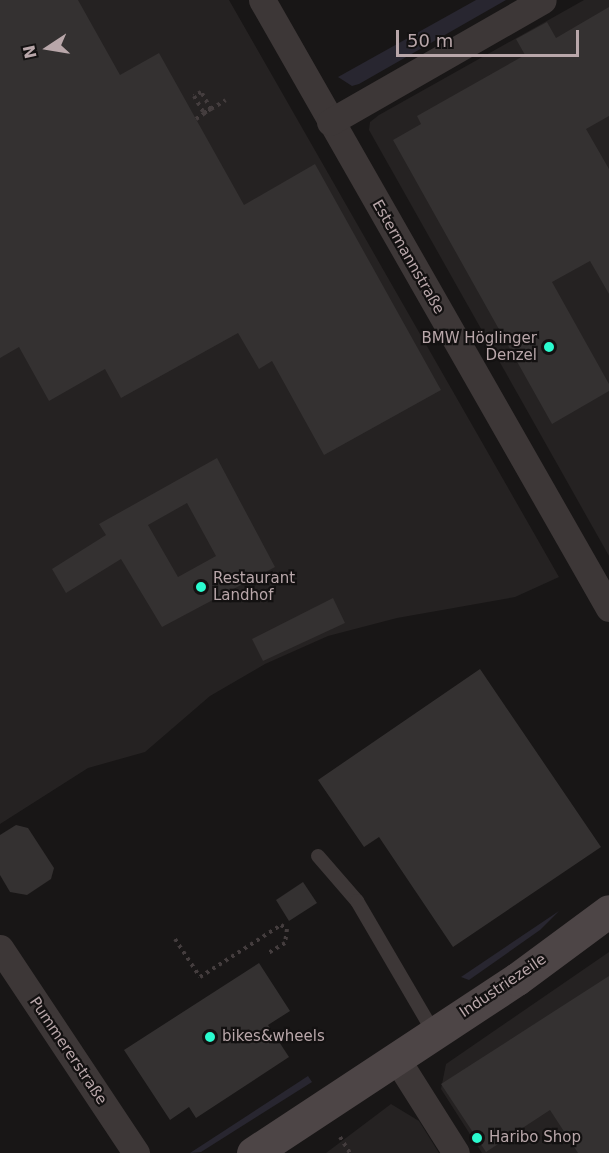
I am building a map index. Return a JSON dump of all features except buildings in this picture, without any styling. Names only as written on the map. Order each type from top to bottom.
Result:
[{"type":"main road","name":"Industriezeile","points":[[253,1153],[434,1033],[609,911]]},
{"type":"street","name":"Estermannstraße","points":[[262,0],[609,608]]},
{"type":"street","points":[[330,122],[543,0]]},
{"type":"street","name":"Pummererstraße","points":[[0,948],[136,1153]]},
{"type":"street","points":[[396,1058],[456,1153]]},
{"type":"lane","points":[[318,856],[357,901],[434,1033]]},
{"type":"path","points":[[211,109],[201,92],[194,96],[204,113],[211,109],[226,100]]},
{"type":"path","points":[[196,119],[211,109]]},
{"type":"path","points":[[175,939],[200,977],[281,925],[287,929],[285,944],[267,954]]},
{"type":"path","points":[[340,1137],[350,1153]]},
{"type":"shaded area","points":[[0,0],[229,0],[559,577],[515,597],[397,618],[328,636],[265,664],[210,696],[145,752],[88,768],[0,824]]},
{"type":"shaded area","points":[[476,0],[506,0],[359,84],[352,86],[338,77]]},
{"type":"shaded area","name":"BMW Höglinger Denzel","points":[[584,0],[609,0],[609,556],[369,130],[370,122],[379,115]]},
{"type":"shaded area","points":[[559,911],[540,930],[469,980],[461,977]]},
{"type":"shaded area","points":[[609,952],[609,1153],[482,1153],[441,1089],[446,1064]]},
{"type":"shaded area","points":[[308,1076],[312,1082],[201,1152],[190,1153]]},
{"type":"shaded area","points":[[391,1104],[419,1121],[439,1153],[326,1153]]},
{"type":"place","name":"BMW Höglinger Denzel","points":[[549,347]]},
{"type":"place","name":"Restaurant Landhof","points":[[201,587]]},
{"type":"place","name":"bikes&wheels","points":[[210,1037]]},
{"type":"place","name":"Haribo Shop","points":[[477,1138]]}]
